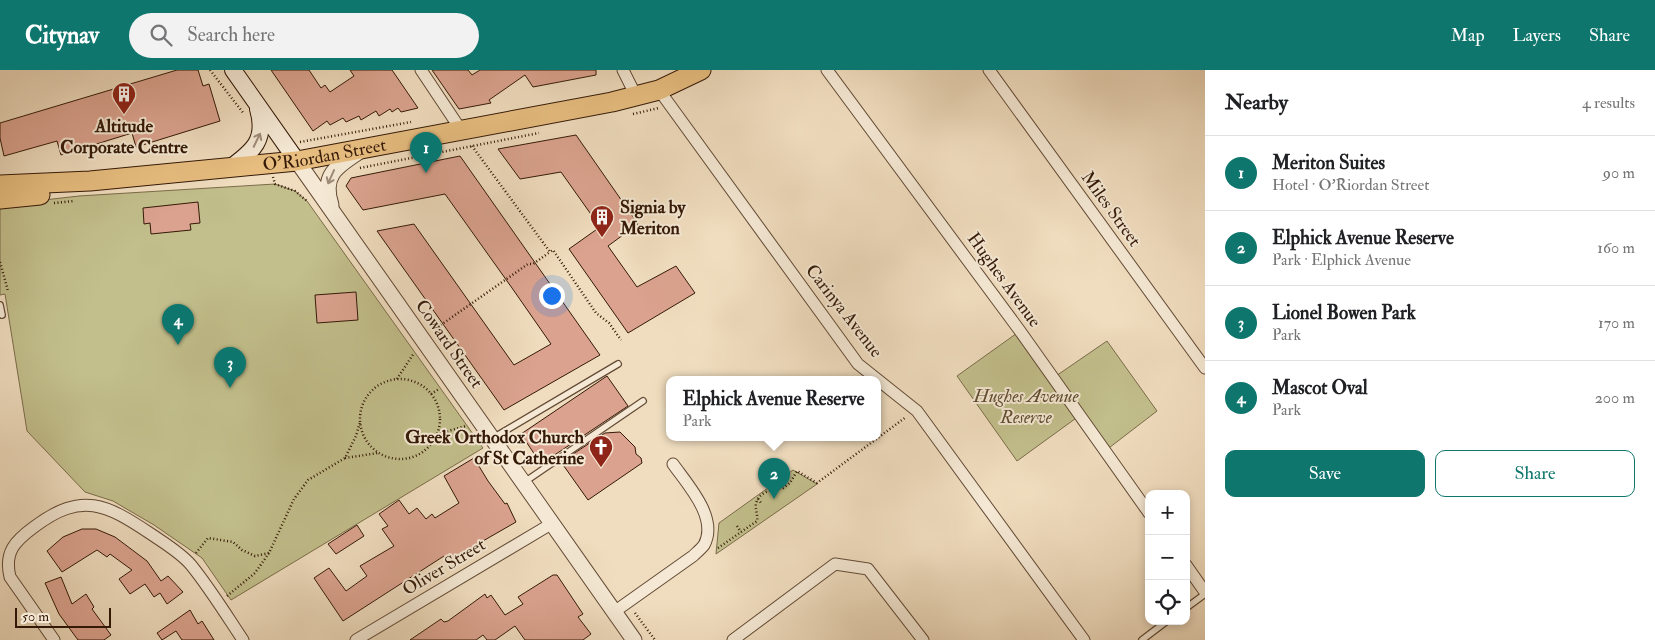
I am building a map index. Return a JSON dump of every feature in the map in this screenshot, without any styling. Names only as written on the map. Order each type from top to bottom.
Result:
[{"type":"main road","name":"Coward Street","points":[[233,70],[297,161]]},
{"type":"main road","name":"O'Riordan Street","points":[[0,185],[90,181],[297,161],[636,96],[664,97],[700,70]]},
{"type":"main road","points":[[230,168],[252,150],[259,138],[262,126],[256,102]]},
{"type":"main road","name":"O'Riordan Street","points":[[0,199],[40,196],[90,181]]},
{"type":"street","points":[[421,70],[462,130]]},
{"type":"street","points":[[623,70],[636,96]]},
{"type":"street","name":"Hughes Avenue","points":[[827,70],[1020,331],[1145,507]]},
{"type":"street","name":"Miles Street","points":[[989,70],[1205,368]]},
{"type":"street","name":"Carinya Avenue","points":[[664,97],[858,364],[874,376]]},
{"type":"street","points":[[336,216],[328,192],[329,178],[340,165],[361,150]]},
{"type":"street","name":"Coward Street","points":[[297,161],[522,484],[634,640]]},
{"type":"street","name":"Carinya Avenue","points":[[881,382],[918,410],[1084,640]]},
{"type":"street","points":[[614,612],[693,556],[704,545],[707,533],[706,518],[698,499],[673,464]]},
{"type":"street","points":[[54,640],[10,577],[4,559],[13,545],[47,518],[65,509],[89,505],[118,512],[190,564],[244,640]]},
{"type":"street","name":"Oliver Street","points":[[356,640],[551,524]]},
{"type":"street","points":[[734,640],[834,564],[868,569],[923,640]]},
{"type":"street","points":[[1190,572],[1205,593]]},
{"type":"lane","points":[[0,305],[2,315]]},
{"type":"lane","points":[[491,439],[618,364]]},
{"type":"lane","points":[[522,484],[643,401]]},
{"type":"lane","points":[[1190,605],[1205,593]]},
{"type":"lane","points":[[1142,640],[1162,625]]},
{"type":"path","points":[[210,70],[247,118]]},
{"type":"path","points":[[630,115],[654,110],[664,97]]},
{"type":"path","points":[[303,141],[415,122]]},
{"type":"path","points":[[357,168],[547,131]]},
{"type":"path","points":[[472,146],[550,252]]},
{"type":"path","points":[[275,184],[294,192],[307,201]]},
{"type":"path","points":[[436,329],[528,264],[533,264],[553,250],[596,313],[609,323],[621,340]]},
{"type":"path","points":[[0,262],[8,291]]},
{"type":"path","points":[[398,379],[414,353]]},
{"type":"path","points":[[345,458],[356,436],[361,409],[366,397],[374,388],[385,382],[398,379],[410,380],[422,386],[431,394],[438,406],[437,434],[430,445],[419,454],[406,458],[392,458],[379,453],[366,439],[360,422]]},
{"type":"path","points":[[431,394],[439,389]]},
{"type":"path","points":[[881,436],[906,418]]},
{"type":"path","points":[[437,434],[466,426]]},
{"type":"path","points":[[718,548],[757,521],[756,504],[761,495],[775,488],[783,488],[790,483],[797,471],[816,483],[874,441]]},
{"type":"path","points":[[217,604],[255,573],[269,553],[294,499],[308,480],[345,458],[379,453]]},
{"type":"path","points":[[758,499],[761,503]]},
{"type":"path","points":[[737,526],[741,532]]},
{"type":"path","points":[[190,564],[198,548],[208,538],[232,542],[242,550],[255,556],[269,553]]},
{"type":"path","points":[[635,613],[655,640]]},
{"type":"green space","points":[[275,184],[295,191],[307,201],[483,448],[231,600],[202,558],[154,525],[113,501],[85,492],[27,431],[5,294],[0,295],[0,205],[79,196]]},
{"type":"green space","name":"Hughes Avenue Reserve","points":[[1020,331],[1053,378],[1107,341],[1157,411],[1105,451],[1079,416],[1017,461],[957,376]]},
{"type":"green space","points":[[793,470],[817,484],[716,554],[719,523]]},
{"type":"building","name":"Altitude Corporate Centre","points":[[177,70],[198,70],[203,86],[209,84],[220,121],[136,147],[132,133],[61,155],[57,141],[4,156],[0,138],[0,123]]},
{"type":"building","points":[[271,70],[309,70],[321,88],[325,85],[330,92],[354,76],[350,70],[392,70],[418,108],[401,112],[398,108],[392,112],[390,109],[379,116],[376,111],[361,120],[359,116],[346,122],[343,118],[330,125],[327,121],[313,131]]},
{"type":"building","points":[[432,70],[468,70],[472,75],[480,70],[596,70],[596,75],[533,87],[525,75],[489,100],[491,103],[459,109]]},
{"type":"building","name":"Signia by Meriton","points":[[576,135],[638,224],[608,246],[637,287],[676,266],[695,293],[628,333],[569,249],[600,227],[561,172],[520,179],[498,149]]},
{"type":"building","points":[[460,156],[600,355],[504,410],[377,231],[414,224],[514,365],[551,344],[512,288],[445,194],[363,210],[346,186],[351,178]]},
{"type":"building","points":[[198,202],[200,223],[190,224],[191,230],[151,234],[150,223],[144,224],[143,208]]},
{"type":"building","points":[[356,292],[358,320],[317,323],[315,295]]},
{"type":"building","points":[[607,376],[628,406],[541,464],[521,434]]},
{"type":"building","points":[[620,432],[635,447],[636,454],[641,458],[642,463],[588,500],[561,462],[605,433]]},
{"type":"building","points":[[474,458],[488,481],[505,504],[507,503],[516,522],[476,545],[479,548],[467,556],[465,552],[450,564],[444,556],[343,621],[314,578],[329,568],[346,591],[367,576],[360,566],[394,546],[382,529],[388,526],[379,514],[399,500],[409,514],[417,508],[426,519],[432,514],[435,518],[459,503],[444,476]]},
{"type":"building","points":[[357,525],[364,536],[336,554],[328,544]]},
{"type":"building","points":[[82,529],[96,529],[115,537],[147,561],[161,581],[168,576],[183,592],[167,604],[160,593],[154,597],[145,584],[130,594],[119,579],[132,570],[110,554],[107,557],[97,550],[62,572],[47,551],[63,537]]},
{"type":"building","points":[[553,575],[557,575],[583,614],[578,617],[591,634],[583,640],[525,640],[515,626],[495,640],[487,640],[483,635],[476,640],[410,640],[441,619],[444,622],[448,621],[485,594],[487,598],[491,595],[505,615],[523,604],[518,597]]},
{"type":"building","points":[[61,577],[72,604],[86,594],[94,607],[92,609],[111,635],[104,640],[78,640],[59,614],[45,583]]},
{"type":"building","points":[[190,610],[198,624],[202,621],[214,640],[182,640],[176,631],[162,640],[157,633]]},
{"type":"place","name":"Altitude Corporate Centre","points":[[124,115]]},
{"type":"place","name":"Meriton Suites","points":[[426,173]]},
{"type":"place","name":"Signia by Meriton","points":[[602,238]]},
{"type":"place","name":"Mascot Oval","points":[[178,345]]},
{"type":"place","name":"Lionel Bowen Park","points":[[230,388]]},
{"type":"place","name":"Greek Orthodox Church of St Catherine","points":[[601,468]]},
{"type":"place","name":"Elphick Avenue Reserve","points":[[774,499]]}]
